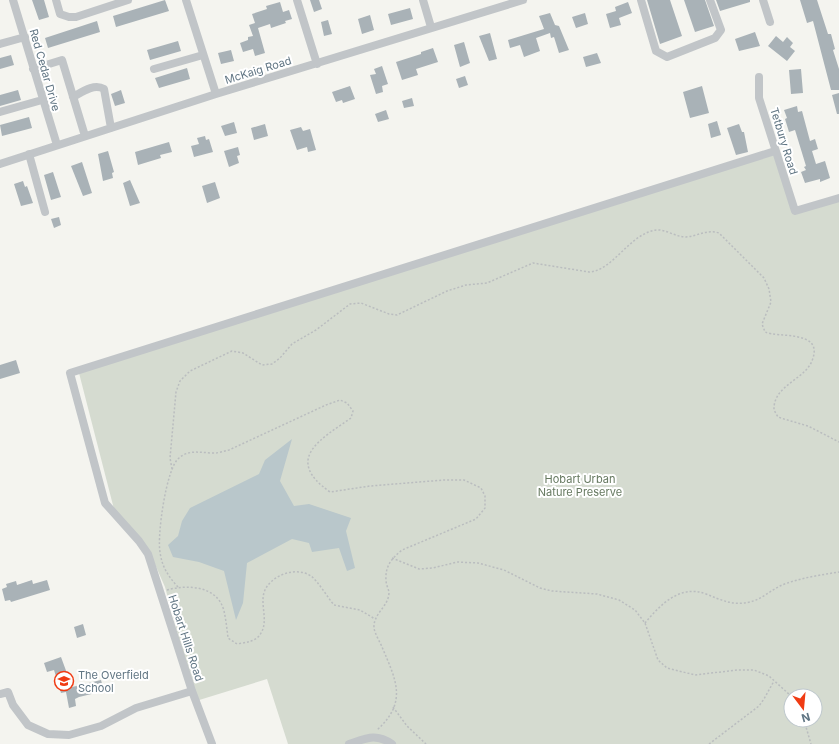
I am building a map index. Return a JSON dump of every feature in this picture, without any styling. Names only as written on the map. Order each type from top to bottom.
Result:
[{"type":"street","name":"Red Cedar Drive","points":[[13,0],[56,145]]},
{"type":"street","points":[[56,0],[60,14],[69,17],[76,17],[128,0]]},
{"type":"street","points":[[186,0],[216,94]]},
{"type":"street","points":[[298,0],[317,64]]},
{"type":"street","points":[[422,0],[431,27]]},
{"type":"street","name":"McKaig Road","points":[[0,164],[216,94],[523,0]]},
{"type":"street","points":[[641,0],[656,51],[667,57],[716,38],[721,30],[710,0]]},
{"type":"street","points":[[763,0],[770,22]]},
{"type":"street","points":[[0,44],[25,37]]},
{"type":"street","points":[[154,69],[203,54]]},
{"type":"street","points":[[33,69],[62,60],[85,136]]},
{"type":"street","name":"Tetbury Road","points":[[759,77],[759,98],[795,211],[839,198]]},
{"type":"street","points":[[73,97],[84,91],[97,87],[104,89],[111,128]]},
{"type":"street","points":[[0,112],[42,100]]},
{"type":"street","name":"Hobart Hills Road","points":[[212,744],[192,691],[148,554],[139,541],[105,503],[70,373],[775,151]]},
{"type":"street","points":[[29,154],[45,212]]},
{"type":"street","name":"Hobart Hills Road","points":[[4,693],[28,725],[48,734],[69,734],[101,726],[136,708],[192,691]]},
{"type":"street","points":[[349,744],[368,737],[383,738],[392,744]]},
{"type":"path","points":[[172,468],[170,458],[174,402],[180,381],[190,371],[225,353],[239,351],[262,365],[268,365],[280,358],[292,344],[316,330],[350,304],[361,303],[389,314],[397,315],[453,289],[466,285],[487,283],[533,263],[588,272],[597,271],[635,240],[656,230],[665,230],[686,236],[709,231],[719,233],[764,278],[771,294],[771,302],[762,324],[765,332],[774,335],[791,335],[805,339],[810,342],[815,354],[812,361],[806,368],[776,396],[774,410],[778,417],[808,426],[839,442]]},
{"type":"path","points":[[178,587],[165,572],[160,552],[160,521],[172,468],[177,459],[186,453],[194,452],[216,454],[229,450],[340,400],[347,403],[353,411],[352,418],[318,441],[312,449],[308,462],[311,473],[317,483],[330,492],[378,485],[444,480],[464,480],[481,488],[485,496],[485,508],[476,519],[402,550],[392,558],[386,569],[386,580],[389,592],[387,603],[375,618],[374,628],[396,679],[398,691],[393,707],[383,724],[368,737]]},
{"type":"path","points":[[392,558],[419,569],[433,568],[457,562],[478,563],[504,570],[540,588],[597,594],[619,600],[635,610],[645,623],[658,660],[667,668],[695,675],[737,670],[754,670],[768,676],[783,689]]},
{"type":"path","points":[[160,592],[178,587],[206,590],[218,599],[224,610],[228,638],[237,644],[253,641],[260,634],[264,626],[265,591],[272,580],[282,574],[298,572],[311,576],[334,605],[360,610],[375,618]]},
{"type":"path","points":[[645,623],[660,606],[686,590],[696,591],[726,602],[742,604],[757,600],[782,585],[839,572]]},
{"type":"path","points":[[708,744],[759,706],[774,681]]},
{"type":"path","points":[[393,707],[407,726],[426,744]]},
{"type":"path","points":[[806,728],[811,744]]},
{"type":"green space","name":"Hobart Urban Nature Preserve","points":[[775,151],[795,211],[839,198],[839,744],[288,744],[267,679],[196,701],[165,587],[150,553],[115,513],[79,373]]},
{"type":"shaded area","points":[[292,439],[280,481],[294,506],[309,504],[351,518],[346,531],[355,568],[347,571],[339,548],[312,552],[309,543],[292,539],[247,563],[243,603],[236,620],[224,571],[199,562],[173,557],[168,545],[178,536],[182,521],[190,508],[259,474],[265,460]]},
{"type":"building","points":[[32,0],[44,0],[49,17],[39,20]]},
{"type":"building","points":[[165,0],[169,11],[116,27],[113,16]]},
{"type":"building","points":[[310,0],[319,0],[322,9],[314,12]]},
{"type":"building","points":[[647,0],[670,0],[682,36],[660,44]]},
{"type":"building","points":[[684,0],[705,0],[714,26],[695,32]]},
{"type":"building","points":[[716,0],[750,0],[750,2],[720,11]]},
{"type":"building","points":[[800,0],[817,0],[828,34],[831,34],[835,49],[833,50],[839,69],[839,90],[831,90],[813,21],[807,23]]},
{"type":"building","points":[[280,2],[283,12],[289,10],[292,19],[285,21],[286,23],[271,28],[270,24],[258,28],[265,53],[255,56],[253,49],[243,52],[240,43],[248,40],[248,37],[253,36],[249,25],[255,23],[252,14],[267,9],[266,6]]},
{"type":"building","points":[[628,2],[632,13],[619,18],[621,25],[610,28],[606,14],[616,11],[615,7]]},
{"type":"building","points":[[410,8],[413,19],[391,25],[388,14]]},
{"type":"building","points":[[550,13],[555,25],[559,26],[569,50],[559,53],[554,37],[551,38],[550,33],[536,38],[540,51],[524,57],[520,45],[510,48],[508,40],[544,29],[539,16]]},
{"type":"building","points":[[585,13],[588,24],[576,28],[572,17]]},
{"type":"building","points":[[370,15],[374,30],[362,34],[358,19]]},
{"type":"building","points":[[328,20],[332,34],[324,36],[321,22]]},
{"type":"building","points":[[97,21],[100,32],[48,48],[45,38]]},
{"type":"building","points":[[755,32],[760,46],[739,51],[735,39]]},
{"type":"building","points":[[490,33],[497,59],[489,61],[479,36]]},
{"type":"building","points":[[776,36],[783,42],[787,37],[793,43],[790,47],[795,51],[787,61],[768,46]]},
{"type":"building","points":[[178,41],[181,51],[150,60],[147,50]]},
{"type":"building","points":[[464,42],[470,63],[460,67],[454,45]]},
{"type":"building","points":[[433,48],[438,62],[416,69],[418,75],[402,80],[396,62],[421,54],[421,52]]},
{"type":"building","points":[[231,50],[234,61],[221,64],[218,53]]},
{"type":"building","points":[[597,53],[601,63],[586,67],[583,57]]},
{"type":"building","points":[[11,55],[14,65],[0,69],[0,58]]},
{"type":"building","points":[[382,66],[388,84],[382,86],[383,92],[376,94],[370,75],[376,74],[374,69]]},
{"type":"building","points":[[187,68],[190,79],[159,88],[155,78]]},
{"type":"building","points":[[801,69],[803,93],[791,94],[789,70]]},
{"type":"building","points":[[465,76],[468,85],[459,88],[456,79]]},
{"type":"building","points":[[350,86],[355,99],[343,103],[342,100],[336,102],[332,92]]},
{"type":"building","points":[[702,86],[709,113],[690,118],[683,92]]},
{"type":"building","points":[[18,90],[21,100],[0,106],[0,95]]},
{"type":"building","points":[[121,90],[125,103],[115,106],[111,94]]},
{"type":"building","points":[[839,93],[839,114],[837,114],[832,95]]},
{"type":"building","points":[[412,98],[414,106],[404,108],[402,101]]},
{"type":"building","points":[[797,106],[798,112],[802,111],[810,141],[815,139],[818,149],[812,151],[816,164],[825,161],[830,178],[820,182],[820,179],[805,183],[801,172],[806,170],[804,167],[806,166],[795,130],[789,132],[784,110]]},
{"type":"building","points":[[386,110],[389,119],[378,122],[375,114]]},
{"type":"building","points":[[29,117],[32,128],[2,136],[0,125]]},
{"type":"building","points":[[717,121],[721,135],[711,138],[708,124]]},
{"type":"building","points":[[234,122],[237,133],[225,136],[221,126]]},
{"type":"building","points":[[265,124],[268,136],[254,140],[251,128]]},
{"type":"building","points":[[739,124],[742,132],[744,132],[748,152],[736,155],[727,128]]},
{"type":"building","points":[[301,127],[303,131],[310,129],[316,150],[308,152],[307,147],[297,150],[290,130]]},
{"type":"building","points":[[205,136],[206,140],[209,139],[213,152],[194,157],[191,146],[199,144],[197,138]]},
{"type":"building","points":[[169,142],[172,152],[160,155],[161,158],[138,165],[135,152]]},
{"type":"building","points":[[238,147],[240,155],[237,156],[239,163],[229,167],[224,151]]},
{"type":"building","points":[[108,151],[114,172],[112,173],[113,178],[103,181],[98,154]]},
{"type":"building","points":[[82,162],[92,193],[83,196],[71,166]]},
{"type":"building","points":[[53,172],[61,197],[51,200],[44,175]]},
{"type":"building","points":[[130,180],[140,203],[130,206],[123,183]]},
{"type":"building","points":[[23,181],[25,187],[27,186],[33,203],[21,206],[14,184]]},
{"type":"building","points":[[215,182],[220,198],[207,203],[202,186]]},
{"type":"building","points":[[59,217],[61,225],[54,228],[51,219]]},
{"type":"building","points":[[16,360],[20,373],[0,379],[0,365]]},
{"type":"building","points":[[32,580],[33,584],[47,580],[50,590],[11,602],[10,600],[5,601],[2,589],[7,587],[6,584],[16,581],[17,585]]},
{"type":"building","points":[[83,624],[86,635],[77,638],[74,627]]},
{"type":"building","points":[[61,657],[72,687],[101,680],[104,691],[79,697],[75,699],[76,706],[69,708],[66,692],[61,693],[54,670],[47,672],[44,663]]},
{"type":"place","name":"The Overfield School","points":[[64,681]]}]
